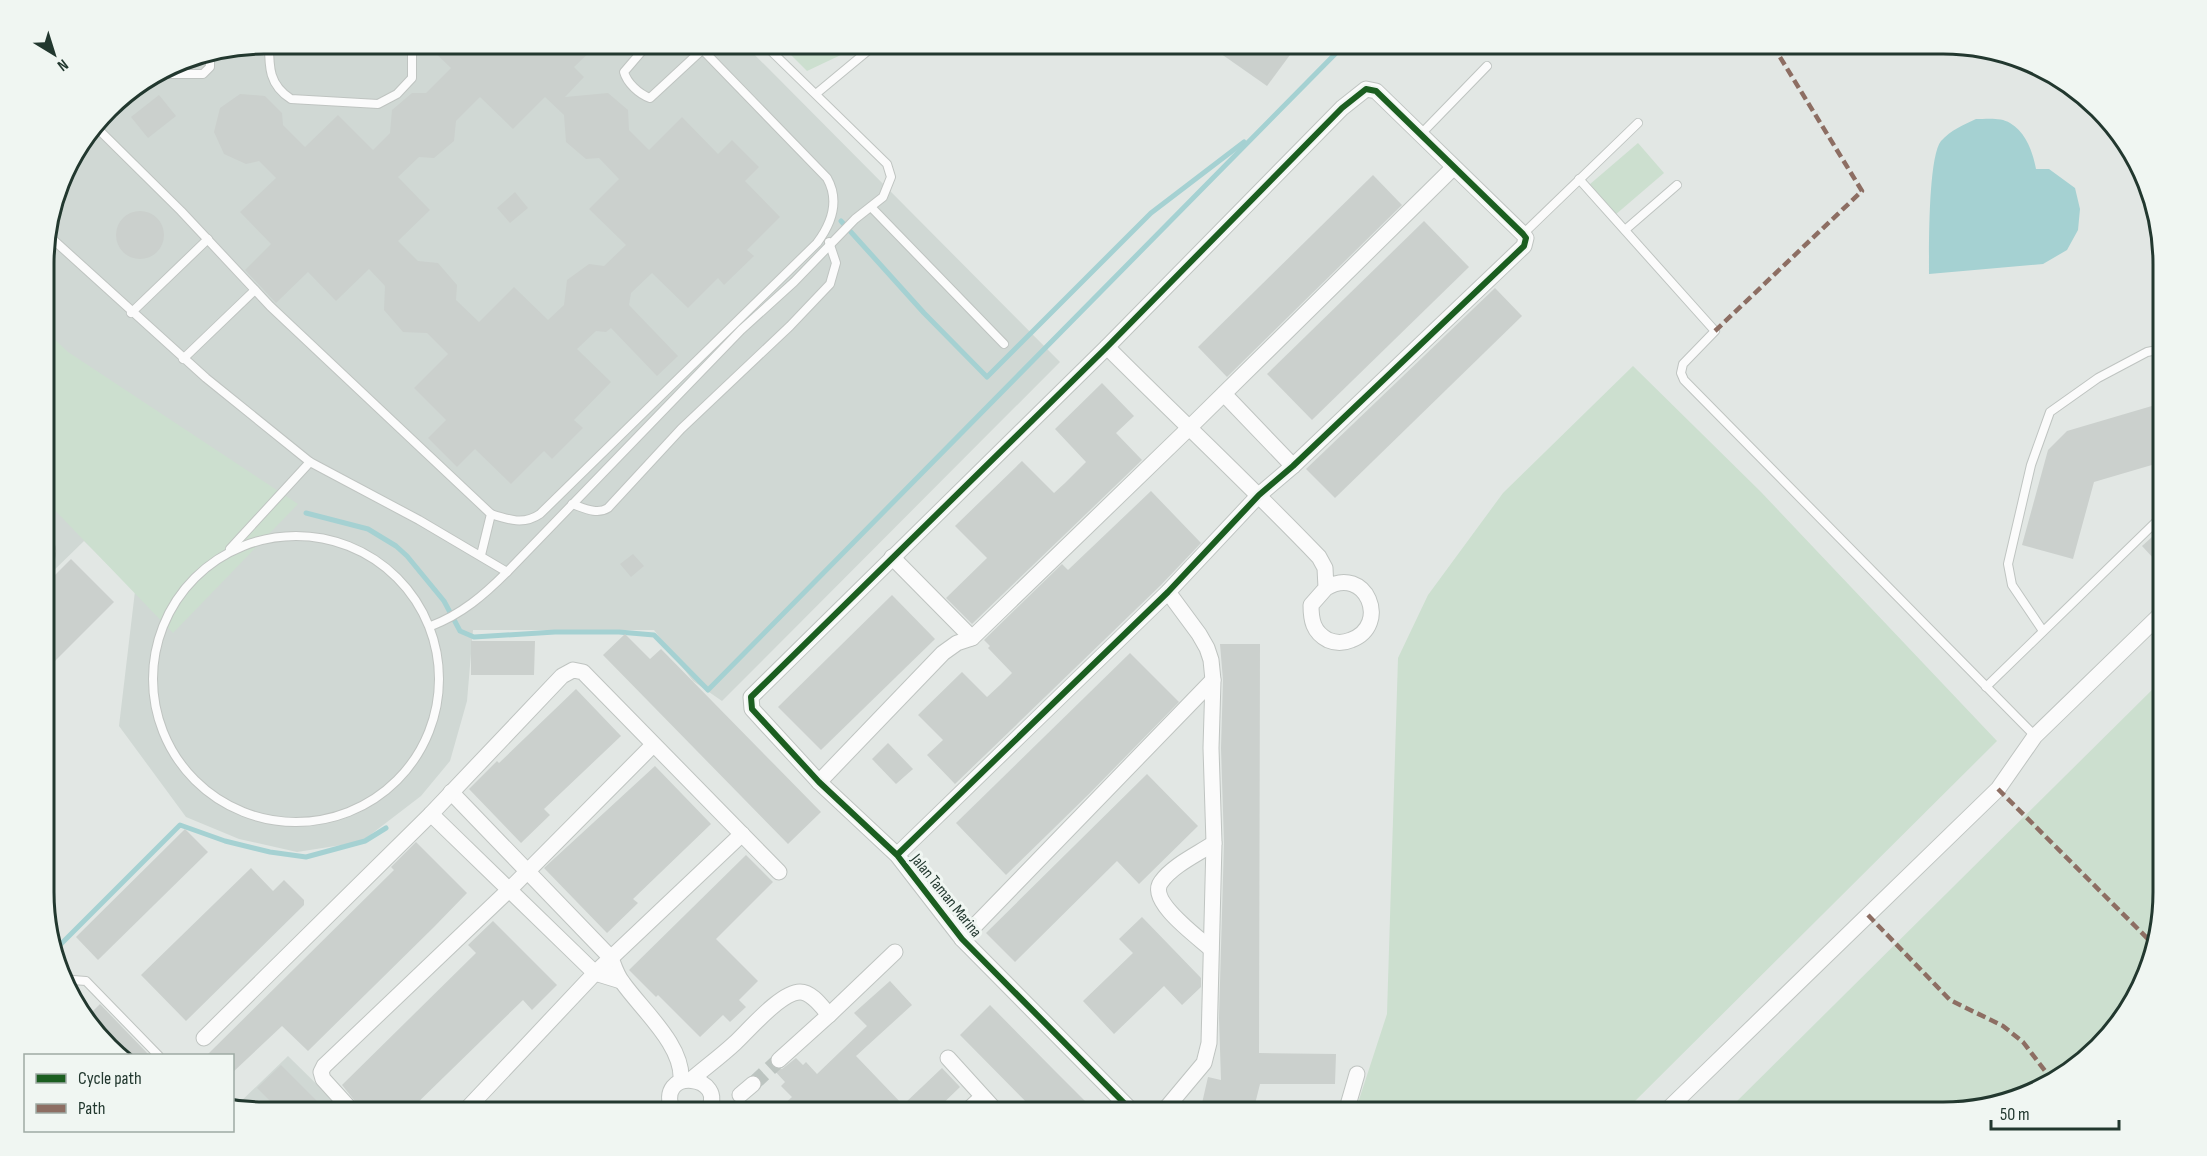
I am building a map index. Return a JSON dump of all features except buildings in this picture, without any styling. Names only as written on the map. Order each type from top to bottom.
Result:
[{"type":"street","points":[[897,855],[1168,592],[1259,495],[1293,466],[1524,246],[1526,238],[1376,91],[1366,88],[1358,93],[1107,347],[892,557],[972,638]]},
{"type":"street","points":[[819,782],[943,653],[957,643],[972,638],[1189,429],[1453,168]]},
{"type":"street","points":[[1107,347],[1259,495],[1319,557],[1325,567],[1326,588],[1311,605],[1311,620],[1318,633],[1330,641],[1345,643],[1359,637],[1369,626],[1372,612],[1368,597],[1358,586],[1344,581],[1336,582],[1326,588]]},
{"type":"street","points":[[1224,394],[1293,466]]},
{"type":"street","name":"Jalan Taman Marina","points":[[892,557],[754,692],[750,701],[752,709],[819,782],[897,855],[962,939],[1122,1102]]},
{"type":"street","points":[[1168,592],[1207,648],[1211,660],[1214,843],[1209,1042],[1204,1063],[1171,1102]]},
{"type":"street","points":[[1675,1102],[1998,789],[2035,736],[2153,622]]},
{"type":"street","points":[[204,1038],[431,814],[562,676],[573,670],[583,672],[779,872]]},
{"type":"street","points":[[962,939],[1213,680]]},
{"type":"street","points":[[343,1102],[322,1079],[321,1072],[324,1066],[510,889],[653,745]]},
{"type":"street","points":[[451,792],[610,958],[621,981],[672,1046],[686,1080]]},
{"type":"street","points":[[431,814],[595,973],[621,981]]},
{"type":"street","points":[[473,1102],[610,958],[742,834]]},
{"type":"street","points":[[1211,948],[1162,903],[1159,894],[1160,883],[1214,843]]},
{"type":"street","points":[[779,1060],[895,952]]},
{"type":"street","points":[[669,1102],[674,1087],[743,1036],[764,1015],[791,994],[800,992],[808,994],[829,1014]]},
{"type":"street","points":[[948,1058],[987,1102]]},
{"type":"street","points":[[1349,1102],[1357,1074]]},
{"type":"street","points":[[686,1080],[702,1083],[709,1089],[712,1102]]},
{"type":"street","points":[[740,1095],[753,1084]]},
{"type":"street","points":[[977,1102],[982,1097]]},
{"type":"lane","points":[[269,54],[269,70],[272,80],[291,99],[378,104],[397,94],[412,78],[412,54]]},
{"type":"lane","points":[[639,54],[624,72],[629,83],[650,98],[692,54]]},
{"type":"lane","points":[[100,132],[208,239],[255,290],[491,514],[520,521],[540,514],[824,234],[833,214],[833,190],[827,178],[708,54]]},
{"type":"lane","points":[[431,627],[472,605],[507,572],[741,330],[794,282],[837,236],[887,191],[891,177],[887,164],[775,54]]},
{"type":"lane","points":[[817,93],[864,54]]},
{"type":"lane","points":[[175,74],[203,74],[210,67],[210,61]]},
{"type":"lane","points":[[1420,135],[1487,66]]},
{"type":"lane","points":[[1523,234],[1638,123]]},
{"type":"lane","points":[[1579,179],[1715,331],[1683,364],[1681,373],[1684,380],[2035,736]]},
{"type":"lane","points":[[1625,230],[1677,185]]},
{"type":"lane","points":[[871,207],[1004,344]]},
{"type":"lane","points":[[572,504],[602,512],[608,508],[681,429],[790,326],[830,284],[836,263],[824,234]]},
{"type":"lane","points":[[131,313],[208,239]]},
{"type":"lane","points":[[55,242],[183,359],[310,462],[410,514],[507,572]]},
{"type":"lane","points":[[183,359],[255,290]]},
{"type":"lane","points":[[2043,631],[2012,585],[2008,564],[2031,465],[2050,412],[2098,378],[2147,352],[2153,351]]},
{"type":"lane","points":[[230,549],[310,462]]},
{"type":"lane","points":[[481,555],[491,514]]},
{"type":"lane","points":[[1986,687],[2153,525]]},
{"type":"lane","points":[[282,537],[322,540],[345,548],[377,565],[402,586],[431,627],[442,669],[443,681],[439,702],[417,758],[400,780],[380,798],[335,813],[308,818],[282,818],[232,806],[211,794],[196,781],[172,750],[161,729],[155,707],[152,667],[156,646],[174,600],[190,578],[209,559],[230,549],[282,537]]},
{"type":"lane","points":[[74,980],[86,981],[157,1054]]},
{"type":"shaded area","points":[[264,54],[754,54],[1060,362],[722,701],[693,681],[654,630],[473,630],[467,701],[450,761],[421,796],[361,842],[297,852],[239,839],[186,817],[119,726],[135,591],[84,541],[54,570],[54,250],[61,209],[82,159],[97,136],[115,115],[136,97],[159,82],[183,70],[223,58]]},
{"type":"shaded area","points":[[288,1056],[335,1102],[264,1102],[242,1100]]},
{"type":"green space","points":[[790,54],[843,54],[807,71]]},
{"type":"green space","points":[[1638,143],[1664,173],[1615,215],[1589,185]]},
{"type":"green space","points":[[54,339],[68,352],[298,504],[173,633],[54,509]]},
{"type":"green space","points":[[1633,366],[1761,492],[1997,741],[1634,1102],[1358,1102],[1387,1014],[1398,658],[1428,595],[1503,493]]},
{"type":"green space","points":[[2153,689],[2153,892],[2146,947],[2131,985],[2118,1009],[2082,1050],[2060,1067],[2036,1080],[2011,1091],[1984,1098],[1957,1102],[1736,1102]]},
{"type":"water","points":[[1976,119],[1998,119],[2016,127],[2031,150],[2036,169],[2049,169],[2075,188],[2080,209],[2078,230],[2067,250],[2043,264],[1929,274],[1931,184],[1937,150],[1941,141],[1949,134]]},
{"type":"waterway","points":[[306,513],[368,529],[396,546],[444,601],[460,631],[474,637],[555,632],[619,632],[654,635],[708,690],[1335,54]]},
{"type":"waterway","points":[[841,221],[924,313],[987,377],[1151,213],[1244,142]]},
{"type":"waterway","points":[[61,944],[180,825],[225,841],[270,852],[306,857],[365,841],[386,828]]},
{"type":"tunnel","points":[[753,1084],[779,1060]]},
{"type":"marked path","points":[[1715,331],[1862,191],[1778,54]]},
{"type":"marked path","points":[[1998,789],[2148,939]]},
{"type":"marked path","points":[[1868,915],[1950,1000],[2003,1026],[2023,1042],[2047,1074]]},
{"type":"cycle path","points":[[1366,89],[1376,91],[1523,234],[1526,238],[1524,246],[1293,466],[1259,495],[1168,592],[897,855],[819,782],[752,709],[751,697],[1107,347],[1342,108],[1366,89]]},
{"type":"cycle path","points":[[897,855],[962,939],[1123,1102]]}]
